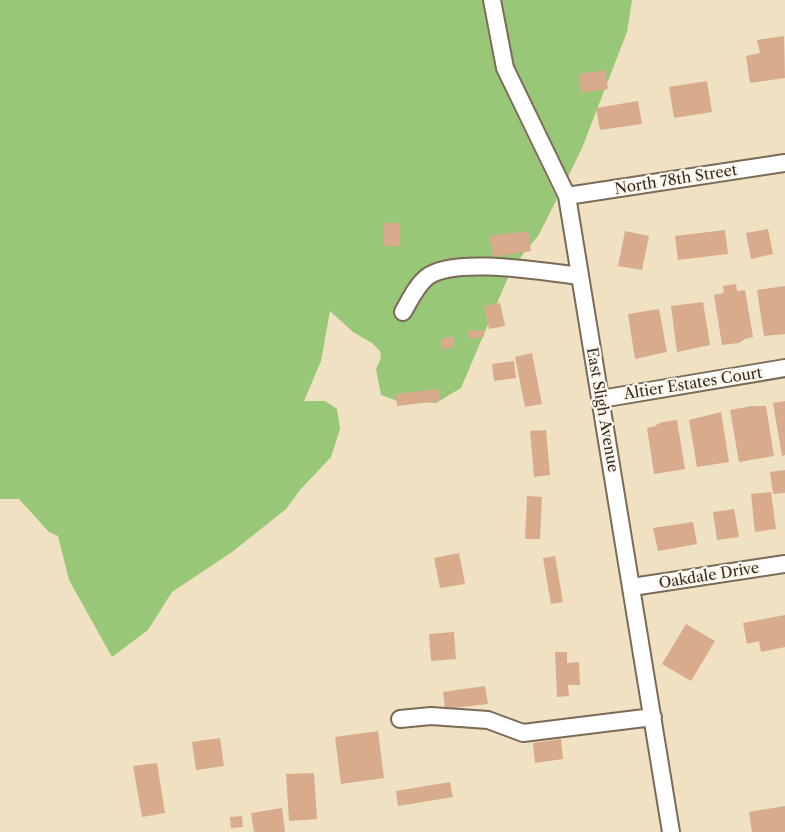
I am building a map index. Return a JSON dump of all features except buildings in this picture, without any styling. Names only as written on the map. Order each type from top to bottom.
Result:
[{"type":"street","name":"East Sligh Avenue","points":[[492,0],[505,68],[567,196],[671,832]]},
{"type":"street","name":"North 78th Street","points":[[567,196],[785,163]]},
{"type":"street","points":[[404,312],[417,288],[428,276],[443,270],[476,266],[580,276]]},
{"type":"street","name":"Altier Estates Court","points":[[601,399],[785,369]]},
{"type":"street","name":"Oakdale Drive","points":[[632,587],[785,564]]},
{"type":"street","points":[[400,719],[431,716],[488,720],[523,733],[653,717]]},
{"type":"green space","points":[[0,0],[482,0],[495,69],[557,199],[538,236],[509,275],[461,388],[436,403],[406,404],[381,395],[376,369],[381,358],[380,351],[372,343],[353,332],[330,311],[321,361],[304,401],[325,401],[337,409],[340,429],[331,457],[300,490],[286,509],[232,552],[172,592],[148,630],[112,657],[69,580],[58,536],[49,532],[19,499],[0,499]]},
{"type":"green space","points":[[502,0],[632,0],[627,32],[582,148],[568,177],[514,65]]}]
